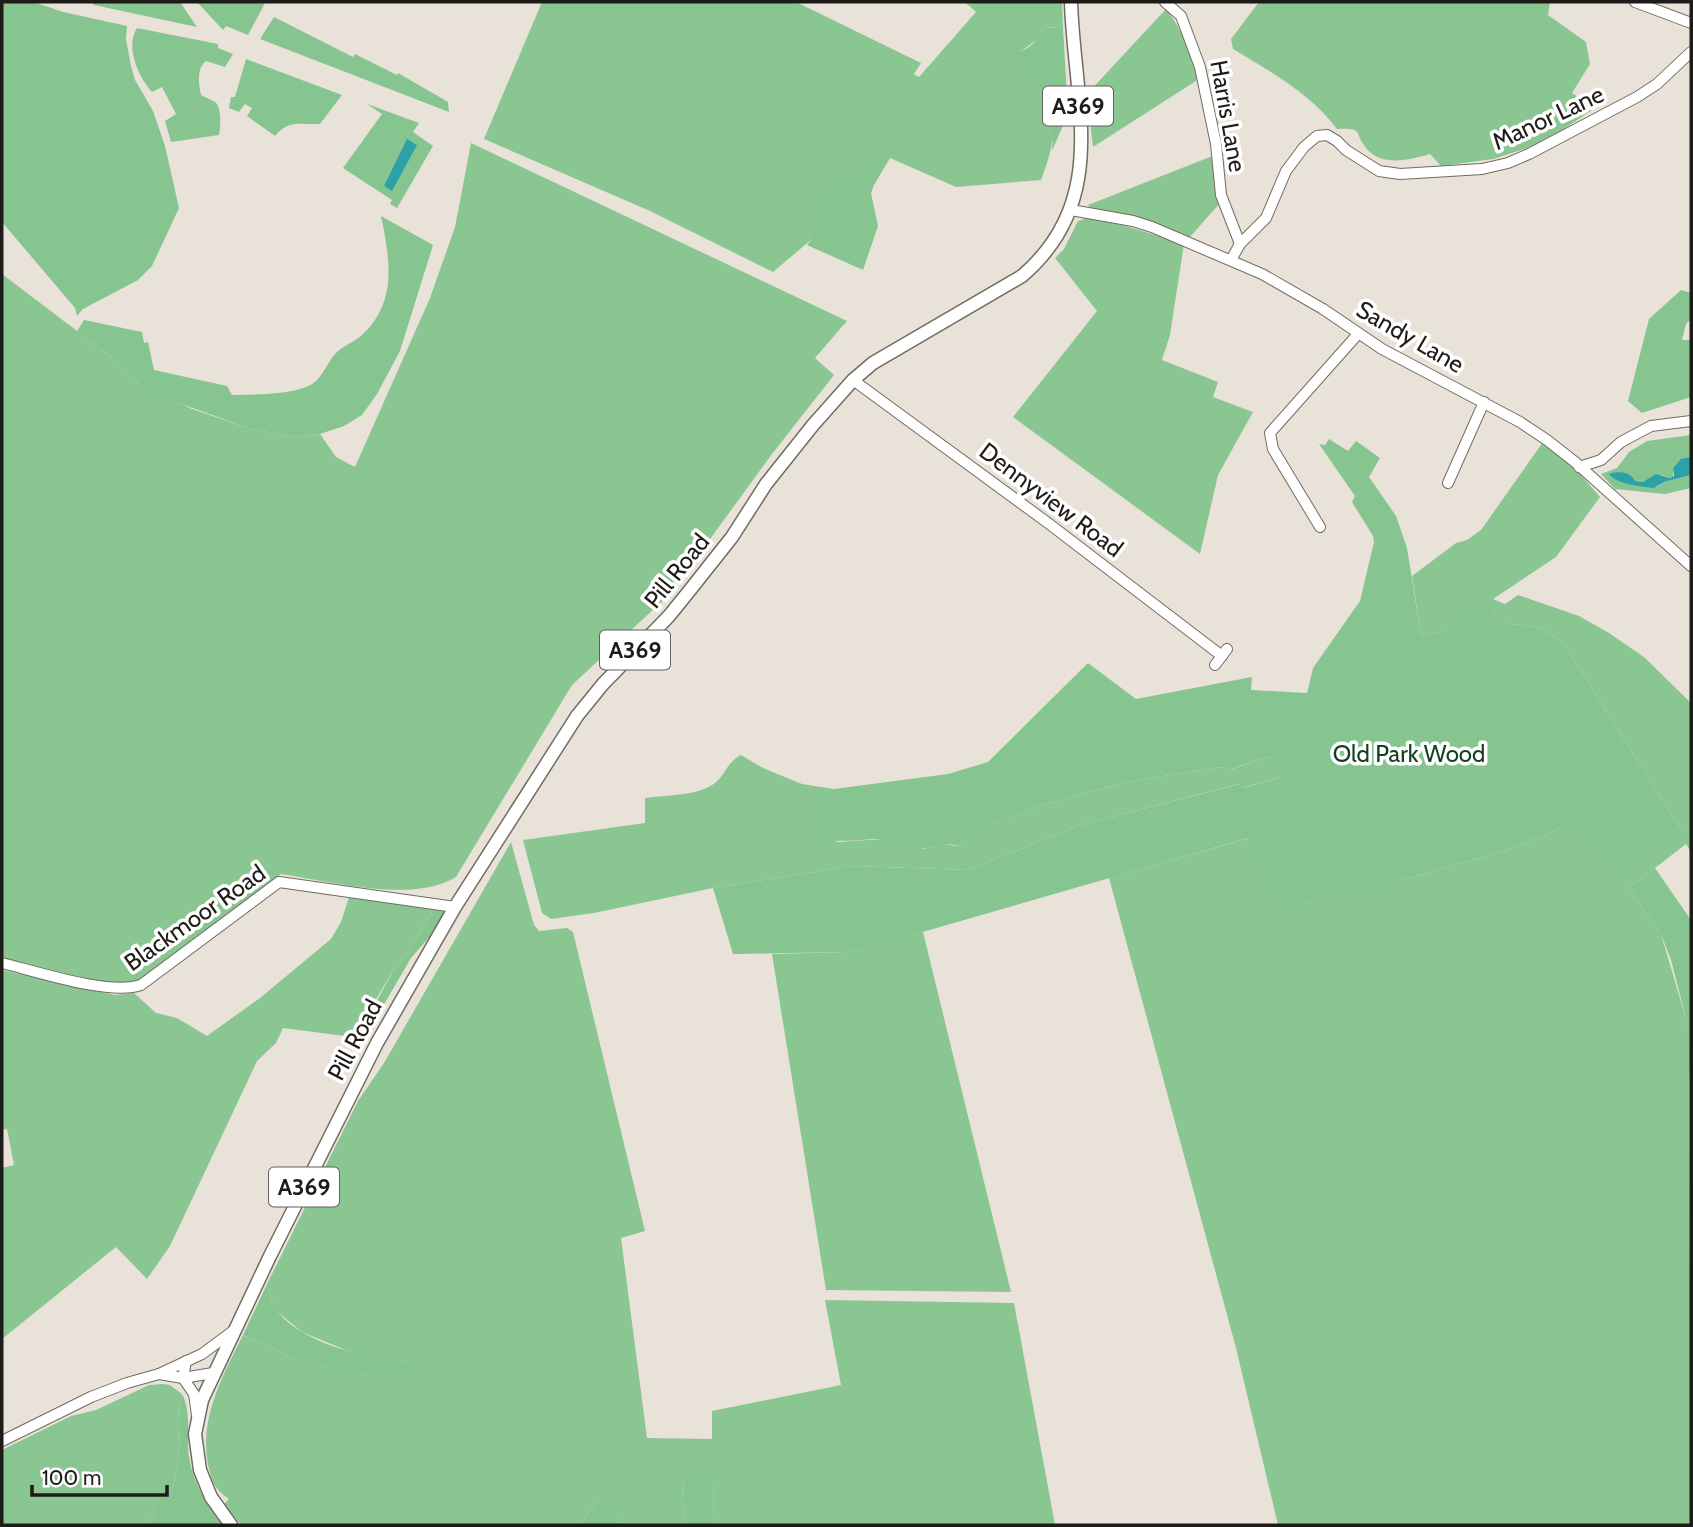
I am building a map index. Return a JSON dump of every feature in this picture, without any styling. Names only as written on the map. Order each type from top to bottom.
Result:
[{"type":"main road","name":"Pill Road","points":[[233,1331],[353,1087],[456,907],[578,716],[603,684],[669,616],[732,537],[766,484],[853,380],[873,363],[1022,276],[1048,249],[1071,210],[1082,165],[1071,2]]},
{"type":"main road","name":"A369","points":[[231,1525],[208,1491],[198,1461],[195,1434],[198,1415],[215,1368],[233,1331]]},
{"type":"street","name":"Harris Lane","points":[[1165,2],[1181,16],[1200,67],[1216,144],[1221,195],[1240,244]]},
{"type":"street","points":[[1635,2],[1691,23]]},
{"type":"street","name":"Manor Lane","points":[[1231,260],[1240,244],[1266,218],[1286,170],[1304,147],[1317,136],[1327,135],[1379,171],[1400,174],[1482,170],[1530,154],[1616,109],[1657,84],[1691,52]]},
{"type":"street","name":"Sandy Lane","points":[[1071,210],[1133,221],[1262,274],[1323,309],[1358,334],[1442,382],[1484,401],[1547,440],[1691,566]]},
{"type":"street","points":[[1320,527],[1273,449],[1270,433],[1358,334]]},
{"type":"street","name":"Dennyview Road","points":[[853,380],[1048,523],[1221,656]]},
{"type":"street","points":[[1448,483],[1484,401]]},
{"type":"street","points":[[1579,467],[1601,460],[1621,442],[1651,426],[1691,421]]},
{"type":"street","name":"Blackmoor Road","points":[[2,963],[86,983],[131,989],[141,985],[279,881],[456,907]]},
{"type":"street","name":"Pill Road","points":[[2,1441],[91,1397],[187,1362],[233,1331]]},
{"type":"street","points":[[202,1354],[215,1368]]},
{"type":"street","points":[[187,1362],[183,1378],[194,1394],[198,1415]]},
{"type":"street","name":"Pill Road","points":[[159,1374],[183,1378],[215,1368]]},
{"type":"green space","points":[[2,2],[34,2],[63,12],[127,26],[126,39],[135,80],[153,111],[165,146],[179,208],[152,266],[138,280],[83,309],[77,316],[75,308],[2,222]]},
{"type":"green space","points":[[92,2],[180,2],[197,27],[94,5]]},
{"type":"green space","points":[[197,2],[265,3],[248,35],[226,26],[223,30]]},
{"type":"green space","points":[[542,2],[796,2],[921,63],[914,74],[919,77],[976,12],[965,2],[1062,2],[1063,27],[1043,28],[1038,39],[1020,52],[1028,70],[1045,95],[1053,116],[1053,138],[1041,180],[956,187],[890,158],[812,231],[812,239],[773,272],[650,211],[484,139]]},
{"type":"green space","points":[[1259,2],[1550,2],[1548,15],[1586,42],[1590,64],[1572,93],[1595,108],[1543,143],[1493,159],[1441,166],[1430,154],[1405,160],[1380,158],[1366,148],[1355,130],[1337,129],[1302,94],[1233,49],[1231,39]]},
{"type":"green space","points":[[1166,9],[1186,43],[1199,79],[1093,147],[1087,94]]},
{"type":"green space","points":[[274,17],[353,57],[355,54],[397,75],[398,73],[448,102],[449,112],[260,39]]},
{"type":"green space","points":[[1063,27],[1068,114],[1052,151],[1052,122],[1044,97],[1030,75],[1010,55],[1030,46],[1043,28]]},
{"type":"green space","points":[[137,28],[218,44],[218,48],[233,54],[225,67],[206,61],[199,72],[201,95],[216,103],[218,107],[219,135],[171,142],[165,121],[176,114],[162,87],[152,92],[138,70],[132,44]]},
{"type":"green space","points":[[246,59],[342,95],[320,124],[290,125],[275,136],[247,116],[252,108],[245,104],[239,112],[229,108]]},
{"type":"green space","points":[[367,104],[419,123],[413,132],[433,146],[397,208],[390,204],[392,200],[343,168],[382,114]]},
{"type":"green space","points":[[471,143],[847,321],[815,358],[834,375],[772,454],[670,594],[572,685],[456,877],[438,885],[394,890],[281,874],[136,983],[112,985],[2,959],[2,274],[110,356],[139,384],[192,409],[248,428],[293,437],[320,434],[336,457],[355,467],[430,298],[455,227]]},
{"type":"green space","points":[[1215,155],[1221,202],[1189,238],[1155,224],[1090,208],[1088,205]]},
{"type":"green space","points":[[890,158],[871,193],[878,226],[863,270],[807,245],[831,192],[862,170]]},
{"type":"green space","points":[[381,216],[433,245],[400,351],[377,394],[362,415],[344,426],[320,434],[293,437],[248,428],[162,397],[139,384],[110,356],[77,331],[84,320],[142,332],[144,343],[148,342],[154,370],[227,386],[232,395],[276,393],[309,386],[316,381],[338,351],[361,336],[381,309],[386,295],[388,264]]},
{"type":"green space","points":[[1087,218],[1126,226],[1184,244],[1170,335],[1162,360],[1218,382],[1213,397],[1253,412],[1218,475],[1200,554],[1013,417],[1097,311],[1055,258],[1064,249],[1078,221]]},
{"type":"green space","points":[[1681,290],[1691,293],[1691,319],[1686,324],[1682,340],[1691,340],[1691,397],[1642,413],[1628,401],[1649,319]]},
{"type":"green space","points":[[1691,435],[1691,457],[1675,465],[1673,477],[1662,475],[1643,482],[1617,479],[1621,482],[1657,487],[1664,482],[1691,475],[1691,488],[1665,494],[1615,489],[1601,474],[1617,468],[1629,452],[1647,441]]},
{"type":"green space","name":"Old Park Wood","points":[[1329,439],[1348,451],[1356,441],[1380,458],[1369,477],[1396,516],[1407,548],[1421,635],[1443,632],[1481,605],[1496,614],[1489,621],[1541,628],[1563,643],[1683,833],[1623,879],[1570,816],[1557,830],[1510,849],[1402,880],[1298,902],[1275,895],[1268,888],[1248,838],[874,946],[846,952],[733,954],[713,888],[853,866],[968,870],[1081,825],[1240,784],[1243,788],[1282,777],[1273,758],[1269,756],[1231,769],[1221,767],[1125,782],[1042,805],[974,830],[958,846],[911,850],[879,839],[827,839],[814,827],[816,811],[834,789],[948,774],[988,762],[1088,663],[1136,699],[1252,677],[1251,690],[1307,693],[1313,668],[1360,601],[1374,542],[1352,502],[1355,496],[1319,444],[1325,445]]},
{"type":"green space","points":[[1543,442],[1575,468],[1600,497],[1556,557],[1493,599],[1505,604],[1518,595],[1579,616],[1644,657],[1691,703],[1691,852],[1686,844],[1629,888],[1661,934],[1687,1022],[1691,1525],[1278,1525],[1236,1348],[1109,878],[1249,838],[1267,887],[1402,880],[1510,849],[1557,830],[1570,815],[1683,833],[1563,643],[1541,628],[1487,621],[1496,614],[1481,606],[1443,632],[1421,635],[1412,576],[1456,543],[1467,540],[1481,530]]},
{"type":"green space","points":[[741,755],[763,768],[802,784],[834,789],[830,798],[819,807],[837,842],[883,839],[906,849],[924,849],[941,844],[958,846],[973,830],[1042,805],[1125,782],[1221,767],[1232,769],[1269,756],[1273,757],[1282,777],[1242,788],[1239,784],[1081,825],[968,870],[853,866],[713,888],[594,913],[551,919],[542,913],[523,840],[645,823],[645,798],[691,793],[708,787]]},
{"type":"green space","points":[[511,842],[534,925],[539,931],[567,928],[573,932],[645,1231],[621,1238],[647,1438],[712,1439],[712,1411],[841,1385],[825,1300],[1014,1303],[1055,1525],[714,1525],[713,1478],[683,1478],[685,1525],[620,1525],[615,1503],[596,1504],[580,1525],[241,1525],[224,1504],[229,1499],[217,1488],[209,1469],[207,1430],[215,1397],[243,1335],[295,1359],[421,1368],[360,1356],[302,1332],[274,1309],[267,1284],[358,1101],[384,1063]]},
{"type":"green space","points":[[1655,868],[1691,920],[1691,1109],[1687,1022],[1671,960],[1661,934],[1629,888]]},
{"type":"green space","points":[[349,897],[434,908],[410,951],[394,969],[375,1001],[360,1038],[283,1028],[276,1043],[257,1061],[170,1246],[147,1279],[116,1247],[2,1339],[2,1168],[14,1165],[7,1129],[2,1130],[2,970],[115,995],[134,993],[156,1013],[177,1018],[207,1036],[260,998],[331,939],[341,922]]},
{"type":"green space","points":[[434,908],[443,909],[444,913],[432,934],[411,958],[379,1013],[371,1012],[394,969],[410,951]]},
{"type":"green space","points":[[923,932],[1011,1292],[826,1290],[772,954],[846,952]]},
{"type":"green space","points":[[267,1284],[276,1310],[305,1334],[344,1350],[423,1367],[384,1375],[295,1359],[243,1335]]},
{"type":"green space","points":[[149,1385],[170,1385],[182,1394],[178,1457],[172,1492],[158,1498],[149,1525],[2,1525],[2,1450],[71,1416],[96,1410]]},
{"type":"green space","points":[[182,1394],[187,1408],[189,1457],[194,1476],[206,1502],[222,1525],[149,1525],[158,1498],[172,1492],[178,1457]]},
{"type":"green space","points":[[683,1478],[713,1478],[714,1525],[685,1525]]},
{"type":"green space","points":[[615,1502],[620,1525],[580,1525],[596,1504]]},
{"type":"water","points":[[407,139],[417,145],[392,191],[384,186]]},
{"type":"water","points":[[1691,457],[1691,475],[1664,482],[1654,488],[1624,483],[1609,474],[1623,473],[1630,475],[1635,481],[1643,482],[1656,474],[1670,478],[1674,476],[1673,468],[1681,459]]}]
